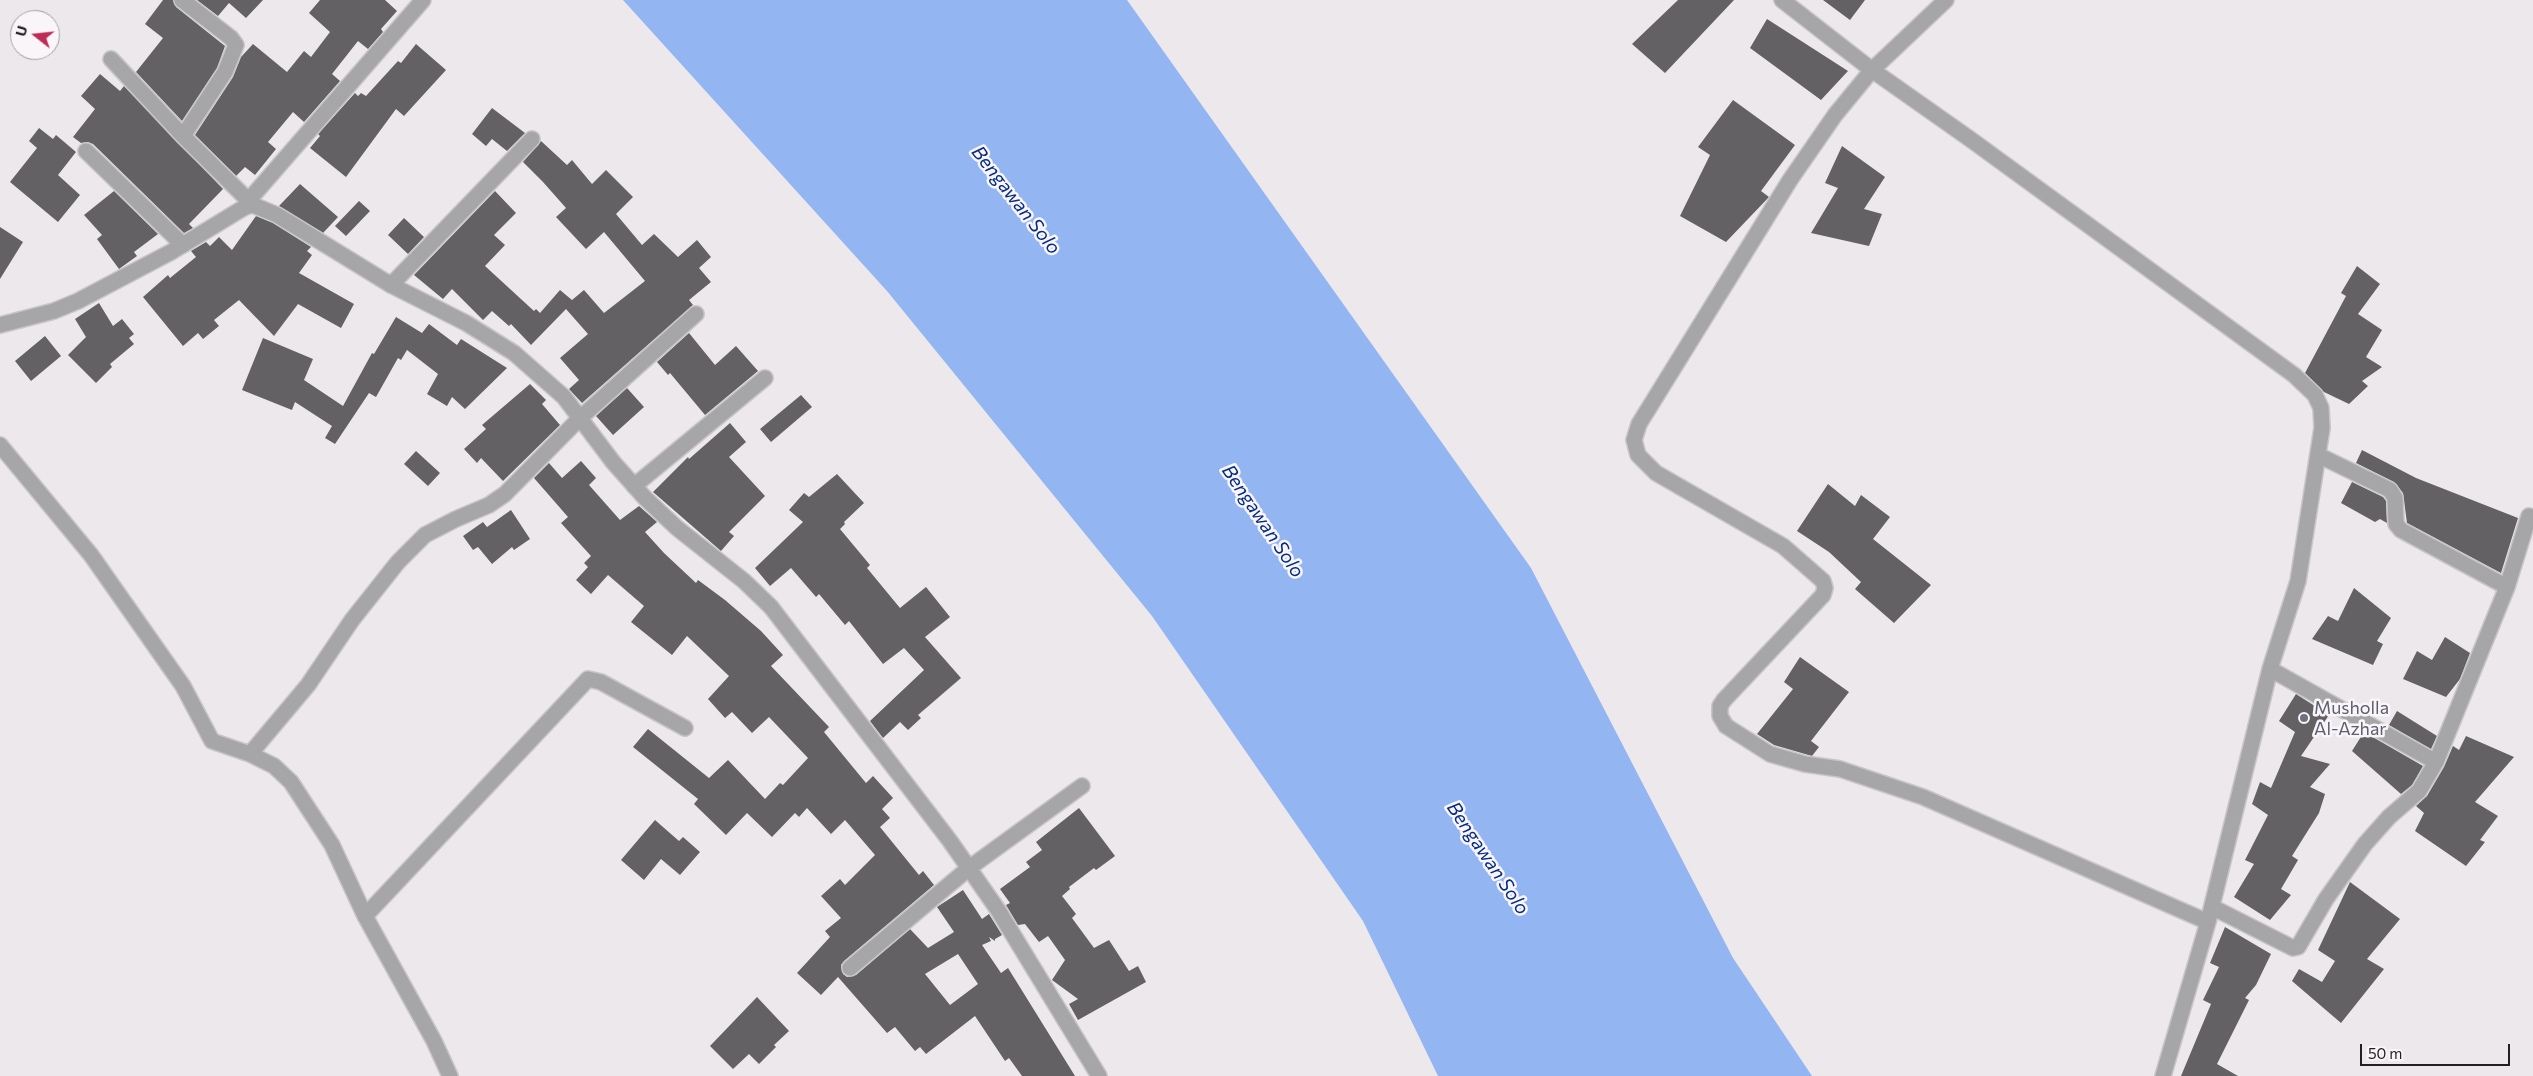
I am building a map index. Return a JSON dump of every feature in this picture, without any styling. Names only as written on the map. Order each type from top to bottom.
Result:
[{"type":"street","points":[[182,0],[231,38],[236,45],[225,72],[183,136]]},
{"type":"street","points":[[0,325],[17,322],[78,301],[183,245],[245,207],[423,0]]},
{"type":"street","points":[[1782,0],[1872,70],[2301,380],[2315,395],[2321,408],[2322,428],[2298,581],[2270,668],[2212,907],[2163,1076]]},
{"type":"street","points":[[1946,0],[1872,70],[1835,115],[1780,196],[1639,424],[1634,440],[1638,455],[1656,473],[1783,546],[1811,568],[1823,581],[1825,588],[1823,595],[1724,700],[1720,706],[1720,716],[1726,726],[1770,754],[1805,764],[1840,769],[1923,797],[2208,922]]},
{"type":"street","points":[[111,59],[183,136],[251,202],[277,215],[391,285],[466,323],[514,353],[564,397],[579,419],[634,486],[677,528],[744,581],[771,607],[969,868],[998,910],[1099,1076]]},
{"type":"street","points":[[391,285],[532,139]]},
{"type":"street","points":[[86,151],[183,245]]},
{"type":"street","points":[[250,754],[308,685],[352,620],[398,562],[425,536],[456,519],[489,505],[505,494],[579,419],[696,314]]},
{"type":"street","points":[[634,486],[765,378]]},
{"type":"street","points":[[0,445],[91,555],[183,686],[212,741],[250,754],[274,766],[291,782],[332,845],[365,916],[434,1041],[450,1076]]},
{"type":"street","points":[[2318,455],[2390,490],[2395,498],[2396,524],[2401,530],[2507,587]]},
{"type":"street","points":[[2212,907],[2296,948],[2326,899],[2366,844],[2389,817],[2419,791],[2436,762],[2507,587],[2529,516]]},
{"type":"street","points":[[2270,668],[2436,762]]},
{"type":"street","points":[[365,916],[588,679],[601,682],[685,728]]},
{"type":"street","points":[[850,968],[969,868],[1082,786]]},
{"type":"water","name":"Bengawan Solo","points":[[623,0],[1127,0],[1531,568],[1733,958],[1812,1076],[1438,1076],[1363,921],[1152,616],[887,291]]},
{"type":"building","points":[[163,0],[173,0],[176,7],[225,46],[217,68],[182,121],[136,72],[163,38],[145,24]]},
{"type":"building","points":[[197,0],[263,0],[246,18],[229,3],[218,16]]},
{"type":"building","points":[[320,0],[385,0],[397,11],[381,29],[383,32],[368,49],[358,41],[332,74],[340,81],[304,122],[293,112],[268,142],[276,149],[255,175],[245,167],[236,176],[195,135],[233,77],[241,57],[253,44],[287,72],[304,51],[311,57],[330,32],[309,13]]},
{"type":"building","points":[[1678,0],[1734,0],[1665,73],[1632,44]]},
{"type":"building","points":[[1823,0],[1865,0],[1850,20]]},
{"type":"building","points":[[1767,19],[1848,71],[1821,100],[1750,48]]},
{"type":"building","points":[[416,44],[446,70],[404,116],[396,109],[346,177],[310,148],[320,136],[318,134],[355,93],[358,96],[361,93],[366,96],[398,61],[401,63]]},
{"type":"building","points":[[100,74],[120,91],[124,86],[223,189],[189,224],[193,228],[184,233],[93,144],[88,142],[81,143],[73,137],[95,109],[81,96]]},
{"type":"building","points":[[1733,100],[1795,145],[1761,191],[1769,197],[1726,242],[1680,216],[1710,155],[1698,147]]},
{"type":"building","points":[[492,108],[525,133],[507,151],[492,139],[486,146],[472,134]]},
{"type":"building","points":[[39,128],[53,139],[56,135],[76,152],[58,175],[80,195],[58,222],[10,182],[37,148],[29,141]]},
{"type":"building","points":[[541,141],[567,165],[572,160],[592,184],[606,170],[633,197],[616,214],[642,245],[654,234],[678,257],[697,240],[711,257],[699,268],[711,282],[689,300],[693,305],[582,403],[569,389],[579,380],[560,358],[588,334],[566,309],[531,345],[511,324],[509,326],[492,311],[483,320],[452,289],[443,299],[414,275],[495,191],[516,213],[494,235],[505,245],[485,266],[534,311],[536,309],[540,313],[560,290],[572,300],[584,290],[604,313],[645,281],[604,232],[586,249],[556,217],[566,208],[523,162]]},
{"type":"building","points":[[1842,146],[1885,177],[1864,209],[1882,214],[1869,246],[1811,233],[1838,188],[1825,183]]},
{"type":"building","points":[[300,184],[338,217],[323,233],[279,206]]},
{"type":"building","points":[[114,191],[158,234],[134,252],[137,256],[119,269],[97,239],[102,235],[84,215]]},
{"type":"building","points":[[359,201],[370,211],[346,236],[335,226]]},
{"type":"building","points":[[256,216],[273,223],[311,247],[307,251],[312,255],[299,273],[354,304],[341,328],[298,304],[274,336],[239,300],[214,320],[219,326],[203,339],[198,333],[183,346],[143,297],[168,275],[170,278],[196,257],[191,251],[206,242],[210,246],[219,237],[232,250]]},
{"type":"building","points":[[404,218],[424,237],[408,254],[388,235]]},
{"type":"building","points":[[0,227],[23,242],[0,279]]},
{"type":"building","points":[[2357,266],[2380,284],[2358,314],[2382,330],[2366,357],[2382,367],[2362,381],[2368,386],[2349,404],[2324,392],[2305,373],[2346,296],[2341,293]]},
{"type":"building","points":[[99,303],[113,326],[122,319],[134,334],[129,338],[134,344],[110,364],[112,367],[96,383],[68,355],[86,337],[75,319]]},
{"type":"building","points":[[396,317],[422,333],[429,324],[457,345],[461,339],[507,368],[465,409],[452,397],[447,406],[427,394],[438,374],[407,350],[401,360],[398,358],[376,397],[369,393],[335,444],[325,438],[332,426],[295,402],[292,410],[242,390],[263,338],[313,359],[304,380],[343,406],[372,353],[374,354]]},
{"type":"building","points":[[689,333],[715,365],[736,346],[758,371],[705,415],[670,373],[668,375],[657,362]]},
{"type":"building","points":[[45,336],[61,356],[31,381],[15,361]]},
{"type":"building","points":[[530,384],[546,400],[542,404],[560,425],[503,481],[481,458],[477,463],[464,449],[486,429],[482,425]]},
{"type":"building","points":[[627,388],[644,407],[613,435],[596,416]]},
{"type":"building","points":[[801,395],[812,407],[771,442],[760,429]]},
{"type":"building","points":[[730,423],[746,442],[729,457],[765,496],[729,532],[734,536],[721,551],[653,492],[688,457],[689,459]]},
{"type":"building","points":[[2362,450],[2416,478],[2518,518],[2501,573],[2407,523],[2403,493],[2394,482],[2356,463]]},
{"type":"building","points":[[416,451],[440,473],[428,486],[404,464]]},
{"type":"building","points":[[581,461],[596,478],[589,485],[620,520],[639,506],[657,522],[645,532],[696,583],[698,580],[761,631],[783,655],[771,666],[829,727],[824,732],[866,783],[873,776],[893,798],[882,809],[890,818],[880,827],[919,875],[923,871],[934,885],[844,961],[841,965],[843,974],[847,977],[856,975],[910,929],[928,948],[954,932],[937,907],[963,890],[982,919],[989,914],[1002,935],[995,939],[995,941],[989,937],[991,941],[982,945],[1001,973],[1008,968],[1075,1076],[1022,1076],[1009,1058],[1005,1061],[975,1016],[926,1054],[920,1047],[915,1051],[895,1027],[887,1033],[838,977],[821,995],[797,973],[830,937],[825,931],[841,918],[821,896],[840,879],[845,885],[875,855],[845,820],[831,834],[807,808],[799,817],[795,813],[772,837],[747,813],[726,835],[694,804],[698,799],[633,747],[648,729],[709,778],[728,760],[765,799],[780,783],[783,785],[808,758],[769,717],[752,733],[732,712],[725,718],[708,699],[729,676],[687,636],[672,655],[631,622],[644,606],[608,575],[591,594],[576,580],[588,567],[584,563],[591,556],[561,523],[568,517],[534,478],[549,463],[562,478]],"holes":[[[958,954],[978,984],[950,1005],[925,974]]]},
{"type":"building","points":[[837,474],[864,503],[844,522],[845,524],[840,529],[870,565],[867,568],[900,608],[926,587],[950,617],[925,637],[961,678],[918,715],[921,718],[908,730],[900,722],[883,738],[870,721],[924,670],[904,648],[883,664],[849,621],[845,625],[819,594],[816,597],[791,568],[770,586],[755,568],[803,522],[789,510],[804,493],[809,497]]},
{"type":"building","points":[[2352,482],[2383,497],[2386,501],[2387,523],[2380,519],[2375,522],[2341,503]]},
{"type":"building","points":[[1828,484],[1855,506],[1861,495],[1890,517],[1873,539],[1931,585],[1894,623],[1855,589],[1861,582],[1829,552],[1797,531]]},
{"type":"building","points":[[511,510],[530,539],[514,550],[512,547],[492,564],[478,547],[473,550],[463,536],[483,522],[487,527]]},
{"type":"building","points":[[2354,588],[2391,618],[2377,641],[2383,644],[2373,665],[2312,639],[2328,616],[2338,621]]},
{"type":"building","points":[[2445,637],[2470,653],[2460,679],[2446,697],[2403,679],[2417,651],[2432,660]]},
{"type":"building","points":[[1800,657],[1849,692],[1811,741],[1819,747],[1812,756],[1774,745],[1757,734],[1793,689],[1784,682]]},
{"type":"building","points":[[2296,694],[2329,715],[2301,756],[2330,764],[2310,787],[2325,794],[2319,813],[2292,856],[2298,860],[2281,889],[2291,895],[2270,920],[2234,897],[2254,864],[2245,860],[2268,815],[2252,804],[2260,782],[2271,788],[2295,732],[2279,721]]},
{"type":"building","points":[[2397,711],[2437,736],[2431,749],[2389,725]]},
{"type":"building","points":[[2364,732],[2423,766],[2412,785],[2401,794],[2352,751]]},
{"type":"building","points":[[2466,736],[2514,757],[2475,802],[2498,816],[2480,840],[2485,842],[2466,866],[2415,831],[2424,813],[2416,806],[2427,796],[2444,767],[2453,746],[2459,750]]},
{"type":"building","points":[[1079,808],[1115,856],[1096,870],[1094,868],[1069,887],[1070,889],[1062,896],[1076,914],[1072,918],[1094,948],[1109,940],[1129,971],[1138,966],[1146,982],[1078,1020],[1069,1004],[1078,999],[1052,980],[1065,960],[1048,936],[1039,942],[1025,924],[1018,925],[1006,905],[1010,903],[1000,889],[1030,867],[1026,862],[1042,850],[1036,842]]},
{"type":"building","points":[[655,820],[679,841],[683,837],[700,852],[680,875],[661,859],[644,880],[621,860]]},
{"type":"building","points":[[2350,882],[2400,919],[2367,959],[2384,969],[2341,1023],[2292,981],[2299,969],[2322,982],[2335,961],[2318,950]]},
{"type":"building","points":[[2225,927],[2271,954],[2256,985],[2245,998],[2249,1000],[2217,1064],[2238,1076],[2181,1076],[2211,1004],[2203,1000],[2219,967],[2210,963]]},
{"type":"building","points":[[757,997],[789,1031],[774,1045],[776,1047],[759,1064],[749,1054],[733,1069],[710,1046]]},
{"type":"place","name":"Musholla Al-Azhar","points":[[2304,718]]}]
